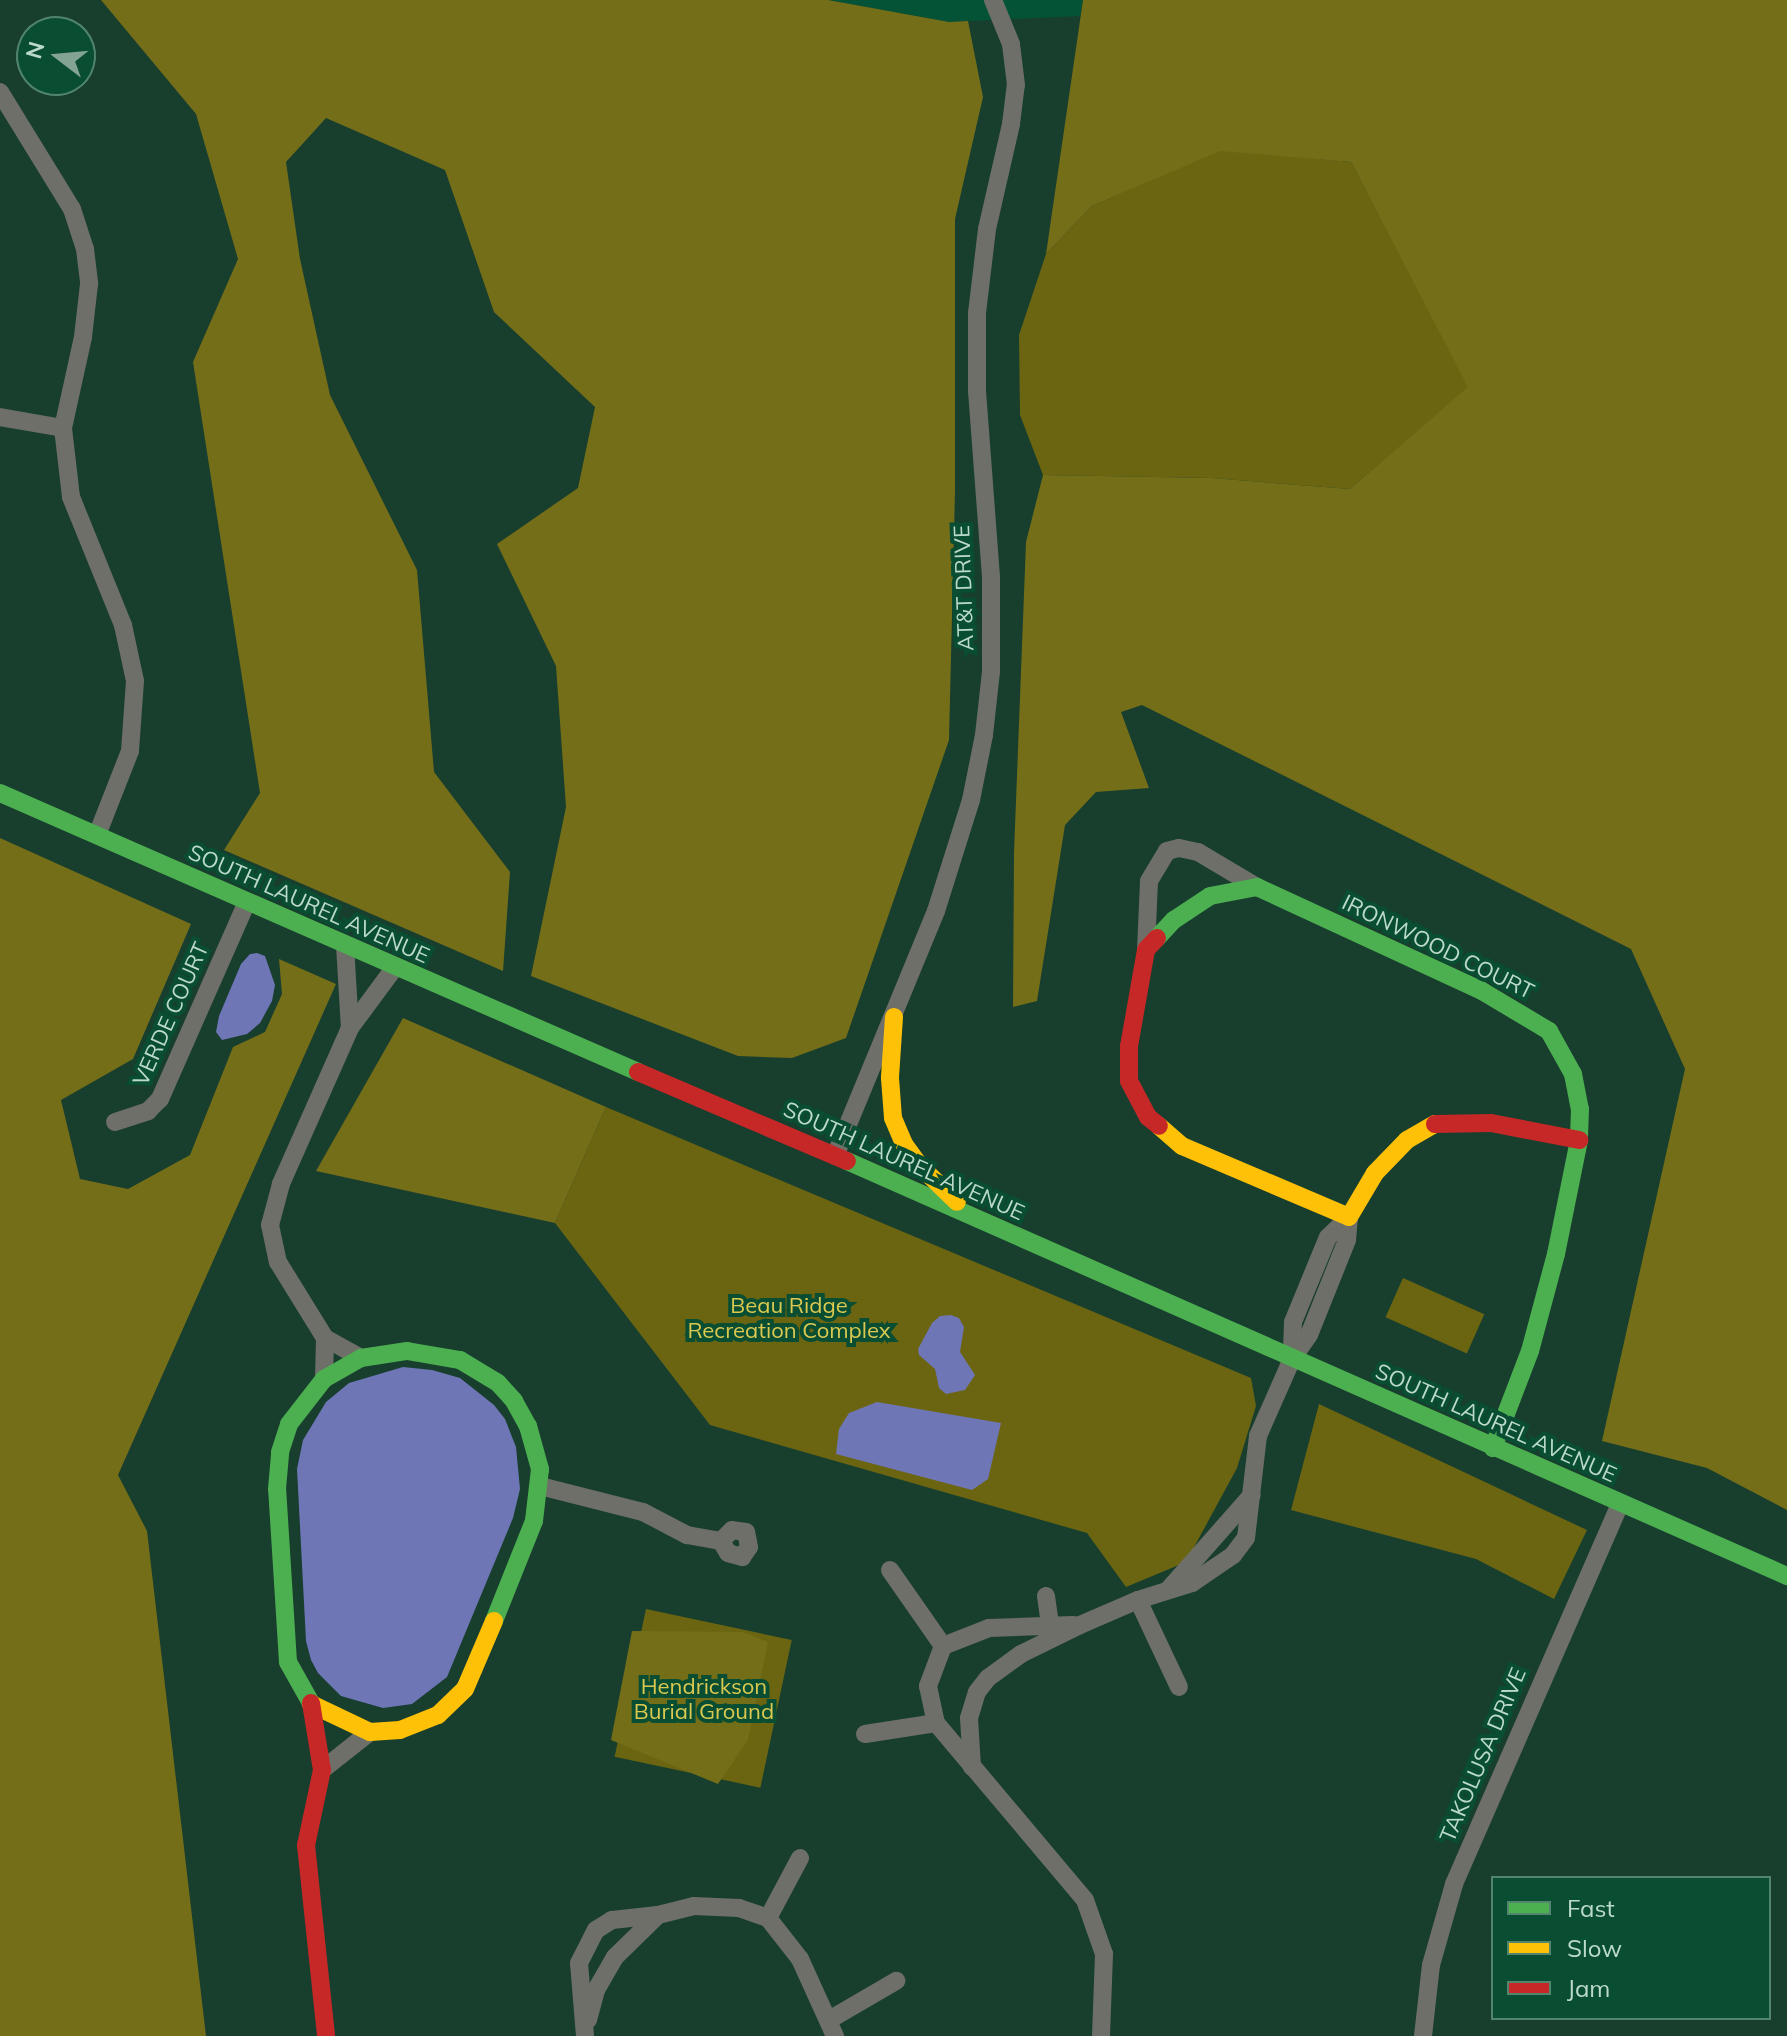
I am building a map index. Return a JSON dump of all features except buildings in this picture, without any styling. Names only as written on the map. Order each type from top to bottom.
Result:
[{"type":"street","name":"AT&T DRIVE","points":[[835,1156],[894,1017],[960,840],[984,735],[991,672],[991,577],[975,354],[987,229],[1011,124],[1016,85],[1006,25],[993,0]]},
{"type":"street","points":[[0,92],[61,186],[85,249],[89,300],[63,428],[71,497],[123,625],[135,681],[130,751],[97,835]]},
{"type":"street","points":[[0,417],[63,428]]},
{"type":"street","name":"SOUTH LAUREL AVENUE","points":[[0,793],[835,1156],[1787,1576]]},
{"type":"street","name":"IRONWOOD COURT","points":[[1349,1217],[1274,1188],[1182,1146],[1148,1117],[1129,1081],[1129,1046],[1146,950],[1149,881],[1157,862],[1167,851],[1179,848],[1198,852],[1257,887],[1482,991],[1549,1031],[1573,1074],[1580,1109],[1579,1140],[1556,1254],[1530,1351],[1493,1448]]},
{"type":"street","points":[[1146,950],[1174,920],[1210,896],[1257,887]]},
{"type":"street","name":"VERDE COURT","points":[[115,1122],[148,1111],[160,1099],[247,902]]},
{"type":"street","points":[[345,945],[350,1028]]},
{"type":"street","points":[[361,1358],[325,1338],[278,1262],[270,1225],[281,1184],[350,1028],[395,967]]},
{"type":"street","points":[[894,1017],[890,1078],[893,1118],[904,1144],[938,1185],[986,1223]]},
{"type":"street","points":[[972,1767],[969,1718],[977,1692],[988,1678],[1021,1654],[1080,1625],[1138,1600],[1192,1583],[1233,1555],[1246,1538],[1258,1436],[1292,1359],[1309,1335],[1320,1280],[1347,1240],[1349,1217],[1375,1173],[1407,1140],[1439,1122],[1491,1123],[1579,1140]]},
{"type":"street","points":[[324,1379],[325,1338]]},
{"type":"street","points":[[322,1770],[370,1732],[418,1725],[438,1715],[465,1689],[529,1534],[540,1486],[536,1447],[528,1426],[514,1401],[482,1371],[437,1353],[407,1351],[361,1358],[324,1379],[289,1424],[280,1452],[277,1489],[288,1662],[311,1704],[322,1770],[306,1845],[326,2036]]},
{"type":"street","points":[[540,1486],[643,1512],[687,1535],[721,1541]]},
{"type":"street","points":[[1168,1591],[1252,1495]]},
{"type":"street","name":"TAKOLUSA DRIVE","points":[[1423,2036],[1431,1965],[1454,1884],[1620,1504]]},
{"type":"street","points":[[890,1570],[943,1646]]},
{"type":"street","points":[[1046,1596],[1050,1625]]},
{"type":"street","points":[[1138,1600],[1179,1687]]},
{"type":"street","points":[[1080,1625],[989,1628],[943,1646],[928,1686],[936,1723],[1085,1900],[1104,1954],[1101,2036]]},
{"type":"street","points":[[311,1704],[370,1732]]},
{"type":"street","points":[[865,1734],[936,1723]]},
{"type":"street","points":[[768,1918],[800,1858]]},
{"type":"street","points":[[585,2033],[579,1963],[589,1941],[600,1927],[612,1920],[658,1915],[694,1906],[739,1908],[768,1918],[800,1959],[832,2028],[896,1981]]},
{"type":"street","points":[[585,2033],[596,1990],[615,1957],[658,1915]]},
{"type":"shaded area","points":[[828,0],[1083,0],[1080,16],[949,22]]},
{"type":"green space","points":[[101,0],[828,0],[949,22],[968,21],[983,97],[955,219],[955,491],[949,740],[846,1038],[792,1058],[738,1056],[531,976],[566,807],[556,666],[497,544],[578,488],[595,407],[494,312],[445,170],[326,118],[286,162],[300,259],[330,395],[417,570],[434,772],[510,872],[503,971],[224,850],[260,793],[193,362],[238,259],[196,114]]},
{"type":"green space","points":[[1083,0],[1787,0],[1787,1510],[1707,1468],[1602,1441],[1685,1069],[1631,949],[1142,705],[1121,712],[1149,788],[1096,792],[1065,825],[1037,1001],[1013,1007],[1014,853],[1026,542],[1043,475],[1211,478],[1350,489],[1468,387],[1351,162],[1220,151],[1092,206],[1046,254]]},
{"type":"green space","points":[[1220,150],[1351,162],[1469,387],[1350,489],[1211,478],[1043,475],[1020,415],[1019,335],[1046,254],[1092,206]]},
{"type":"green space","points":[[0,838],[191,924],[133,1059],[61,1100],[80,1179],[128,1189],[190,1155],[233,1047],[265,1032],[282,994],[279,959],[336,984],[118,1475],[147,1531],[206,2036],[0,2036]]},
{"type":"green space","points":[[403,1018],[606,1107],[555,1223],[316,1171]]},
{"type":"green space","name":"Beau Ridge Recreation Complex","points":[[606,1107],[1251,1378],[1256,1406],[1237,1468],[1186,1562],[1126,1587],[1087,1533],[710,1425],[555,1223]]},
{"type":"green space","points":[[1403,1278],[1484,1314],[1467,1353],[1386,1317]]},
{"type":"green space","points":[[1319,1404],[1587,1530],[1554,1599],[1476,1559],[1291,1510]]},
{"type":"green space","name":"Hendrickson Burial Ground","points":[[646,1609],[792,1640],[760,1788],[615,1757]]},
{"type":"green space","name":"Hendrickson Burial Ground","points":[[632,1631],[743,1632],[768,1642],[748,1740],[718,1784],[611,1740]]},
{"type":"water","points":[[250,954],[265,956],[275,985],[272,1001],[260,1023],[247,1034],[222,1040],[216,1032],[219,1016],[241,964]]},
{"type":"water","points":[[940,1316],[959,1318],[964,1327],[960,1352],[975,1375],[965,1390],[946,1394],[939,1388],[935,1369],[919,1355],[918,1349],[932,1323]]},
{"type":"water","points":[[403,1367],[432,1370],[460,1378],[494,1405],[505,1419],[516,1447],[520,1489],[513,1518],[447,1677],[412,1704],[383,1708],[341,1696],[318,1673],[311,1660],[306,1641],[297,1469],[303,1440],[326,1402],[349,1383]]},
{"type":"water","points":[[877,1402],[1001,1423],[988,1479],[972,1490],[836,1454],[839,1429],[849,1413]]},
{"type":"traffic: fast","points":[[0,793],[638,1072]]},
{"type":"traffic: fast","points":[[1157,938],[1174,920],[1210,896],[1257,887],[1482,991],[1549,1031],[1573,1074],[1580,1109],[1579,1140],[1556,1254],[1530,1351],[1493,1448]]},
{"type":"traffic: fast","points":[[847,1161],[1787,1576]]},
{"type":"traffic: fast","points":[[311,1703],[288,1662],[277,1489],[280,1452],[289,1424],[324,1379],[361,1358],[407,1351],[460,1360],[498,1383],[514,1401],[528,1426],[540,1469],[534,1521],[494,1621]]},
{"type":"traffic: slow","points":[[894,1017],[890,1078],[893,1118],[904,1144],[921,1167],[957,1202]]},
{"type":"traffic: slow","points":[[1159,1126],[1182,1146],[1349,1217],[1375,1173],[1407,1140],[1435,1124]]},
{"type":"traffic: slow","points":[[311,1704],[370,1732],[400,1730],[438,1715],[465,1689],[494,1621]]},
{"type":"traffic: jam","points":[[1157,938],[1146,950],[1129,1046],[1129,1081],[1148,1117],[1159,1126]]},
{"type":"traffic: jam","points":[[638,1072],[847,1161]]},
{"type":"traffic: jam","points":[[1435,1124],[1491,1123],[1579,1140]]},
{"type":"traffic: jam","points":[[311,1703],[322,1770],[306,1845],[326,2036]]}]
